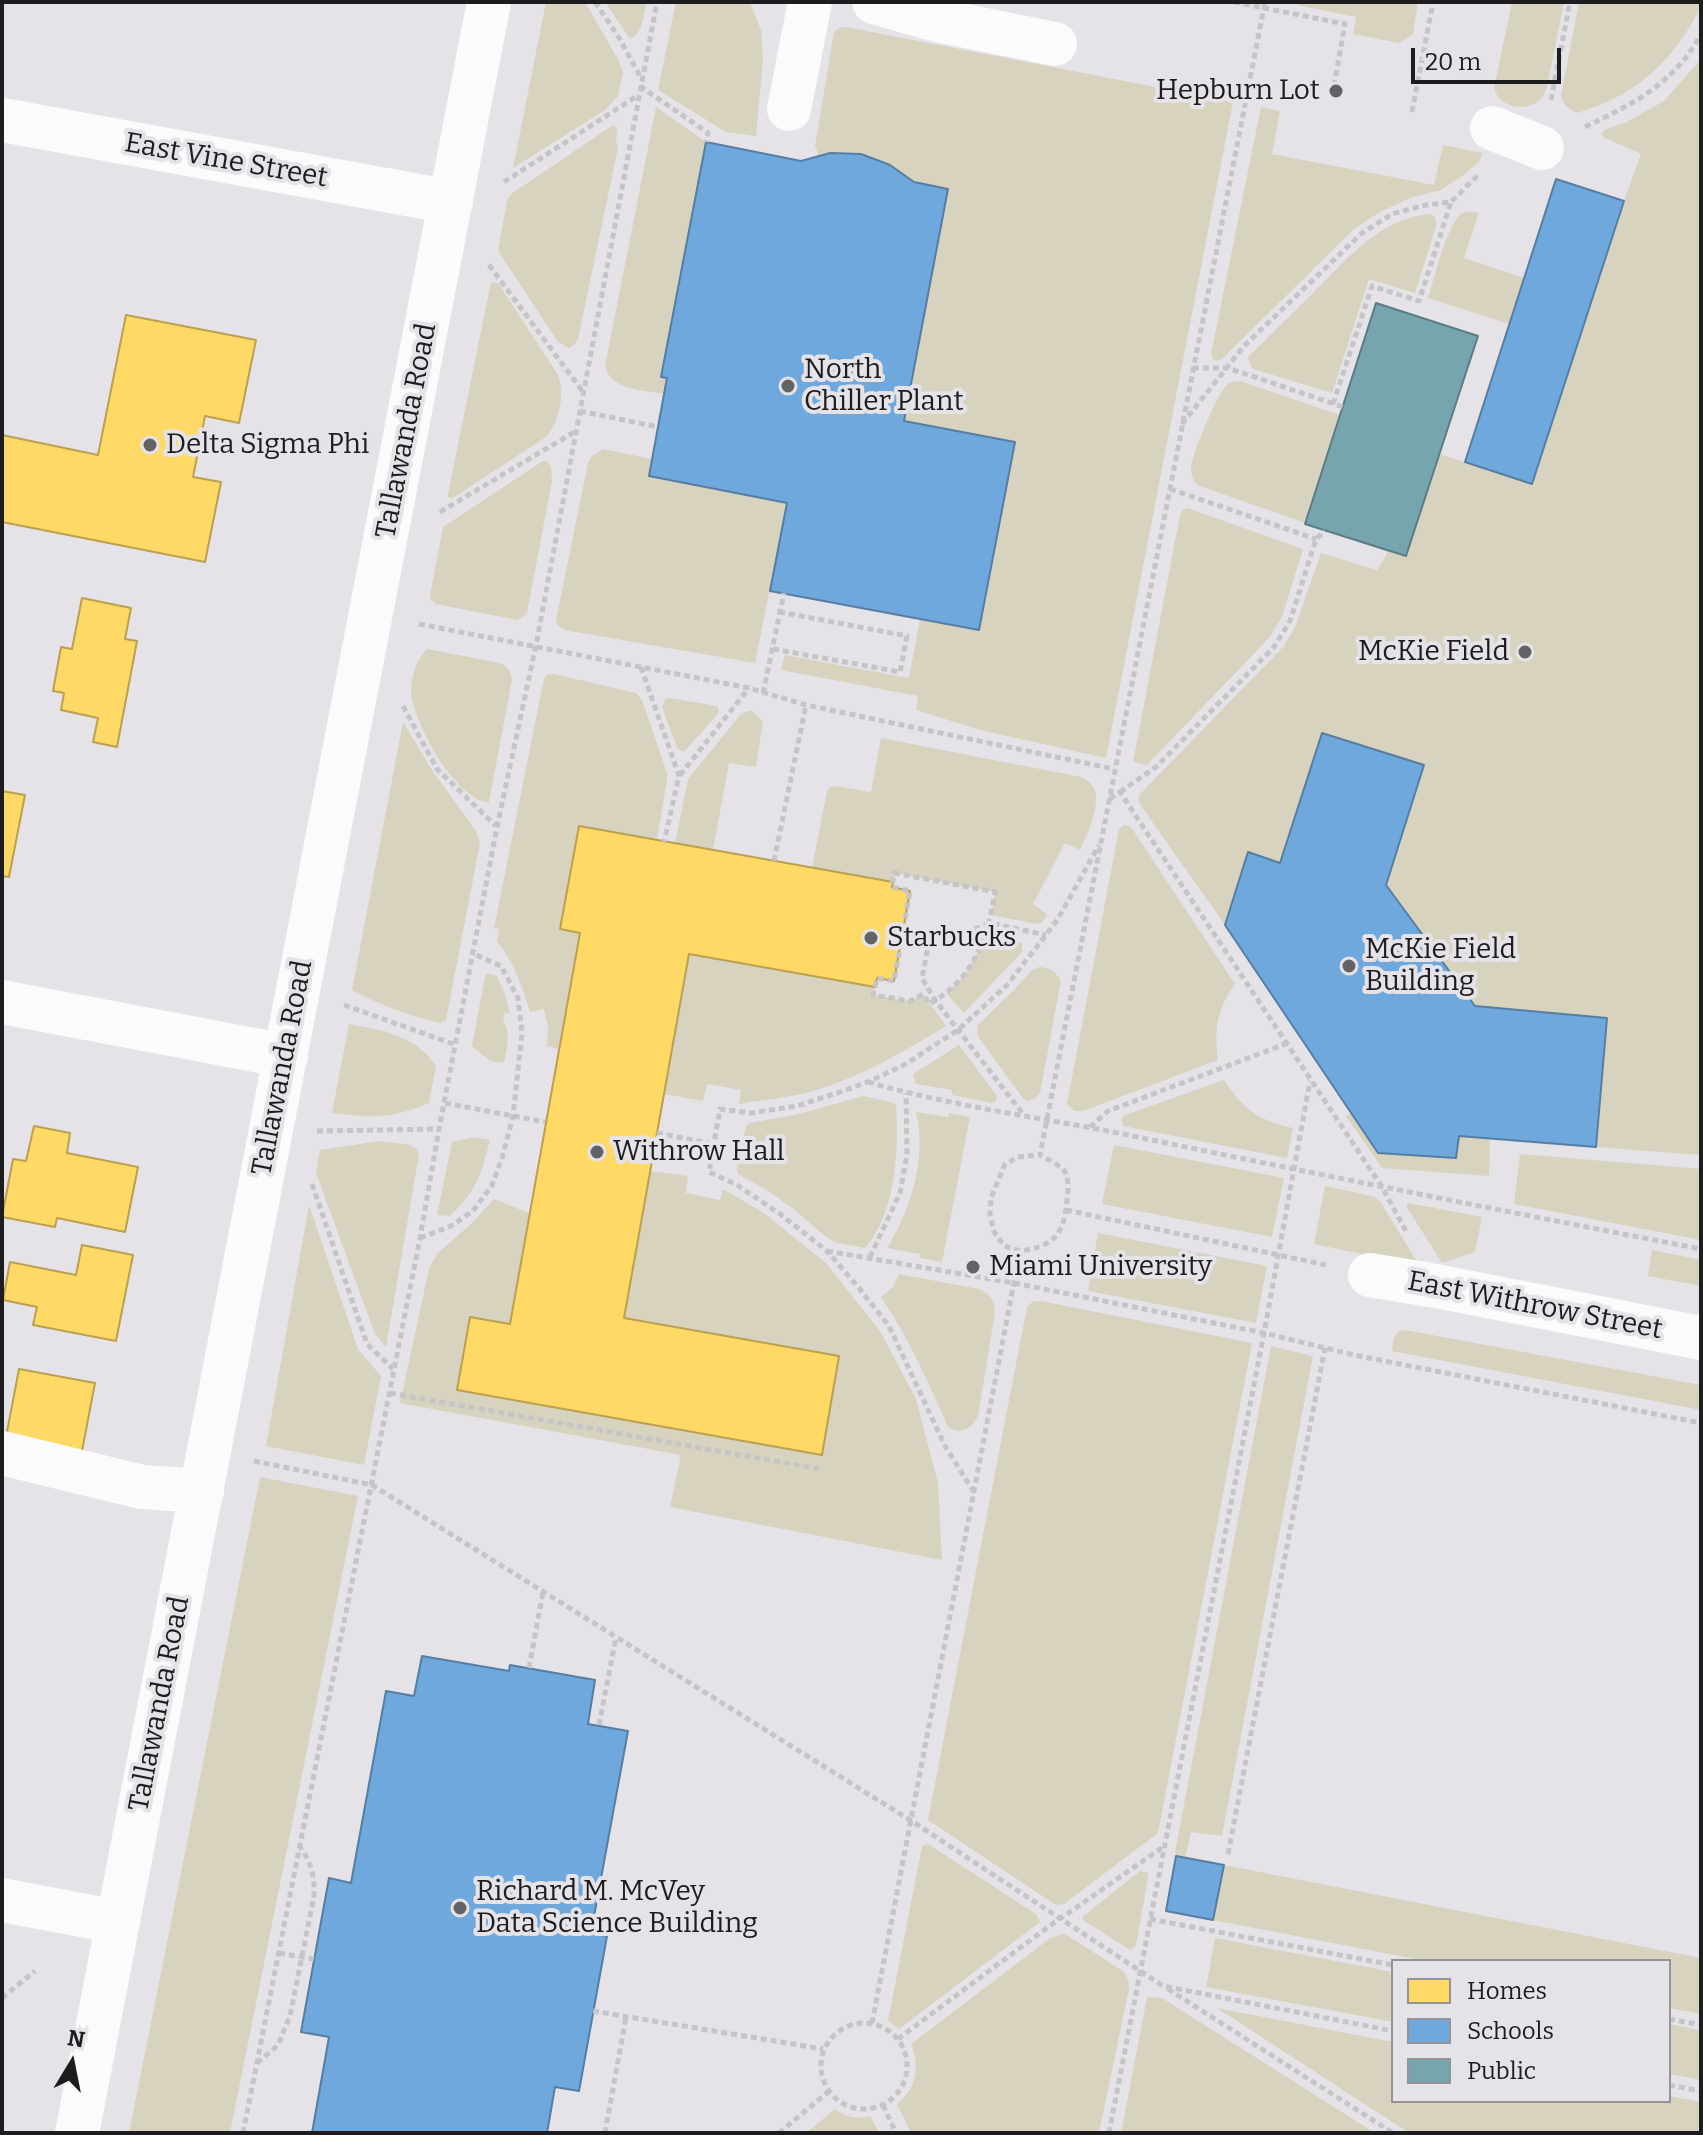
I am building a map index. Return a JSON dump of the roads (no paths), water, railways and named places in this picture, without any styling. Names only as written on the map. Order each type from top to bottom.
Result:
[{"type":"street","name":"Tallawanda Road","points":[[77,2133],[489,2]]},
{"type":"street","points":[[789,109],[810,2]]},
{"type":"street","points":[[874,2],[941,21],[1055,44]]},
{"type":"street","name":"East Vine Street","points":[[2,120],[451,202]]},
{"type":"street","points":[[1492,128],[1542,148]]},
{"type":"street","points":[[2,1002],[286,1056]]},
{"type":"street","name":"East Withrow Street","points":[[1370,1275],[1701,1338]]},
{"type":"street","points":[[2,1453],[142,1487],[202,1491]]},
{"type":"street","points":[[2,1900],[118,1922]]},
{"type":"place","name":"Hepburn Lot","points":[[1336,91]]},
{"type":"place","name":"North Chiller Plant","points":[[788,386]]},
{"type":"place","name":"Delta Sigma Phi","points":[[150,445]]},
{"type":"place","name":"McKie Field","points":[[1525,652]]},
{"type":"place","name":"Starbucks","points":[[871,938]]},
{"type":"place","name":"McKie Field Building","points":[[1349,966]]},
{"type":"place","name":"Withrow Hall","points":[[597,1152]]},
{"type":"place","name":"Miami University","points":[[973,1267]]},
{"type":"place","name":"Richard M. McVey Data Science Building","points":[[460,1908]]}]
